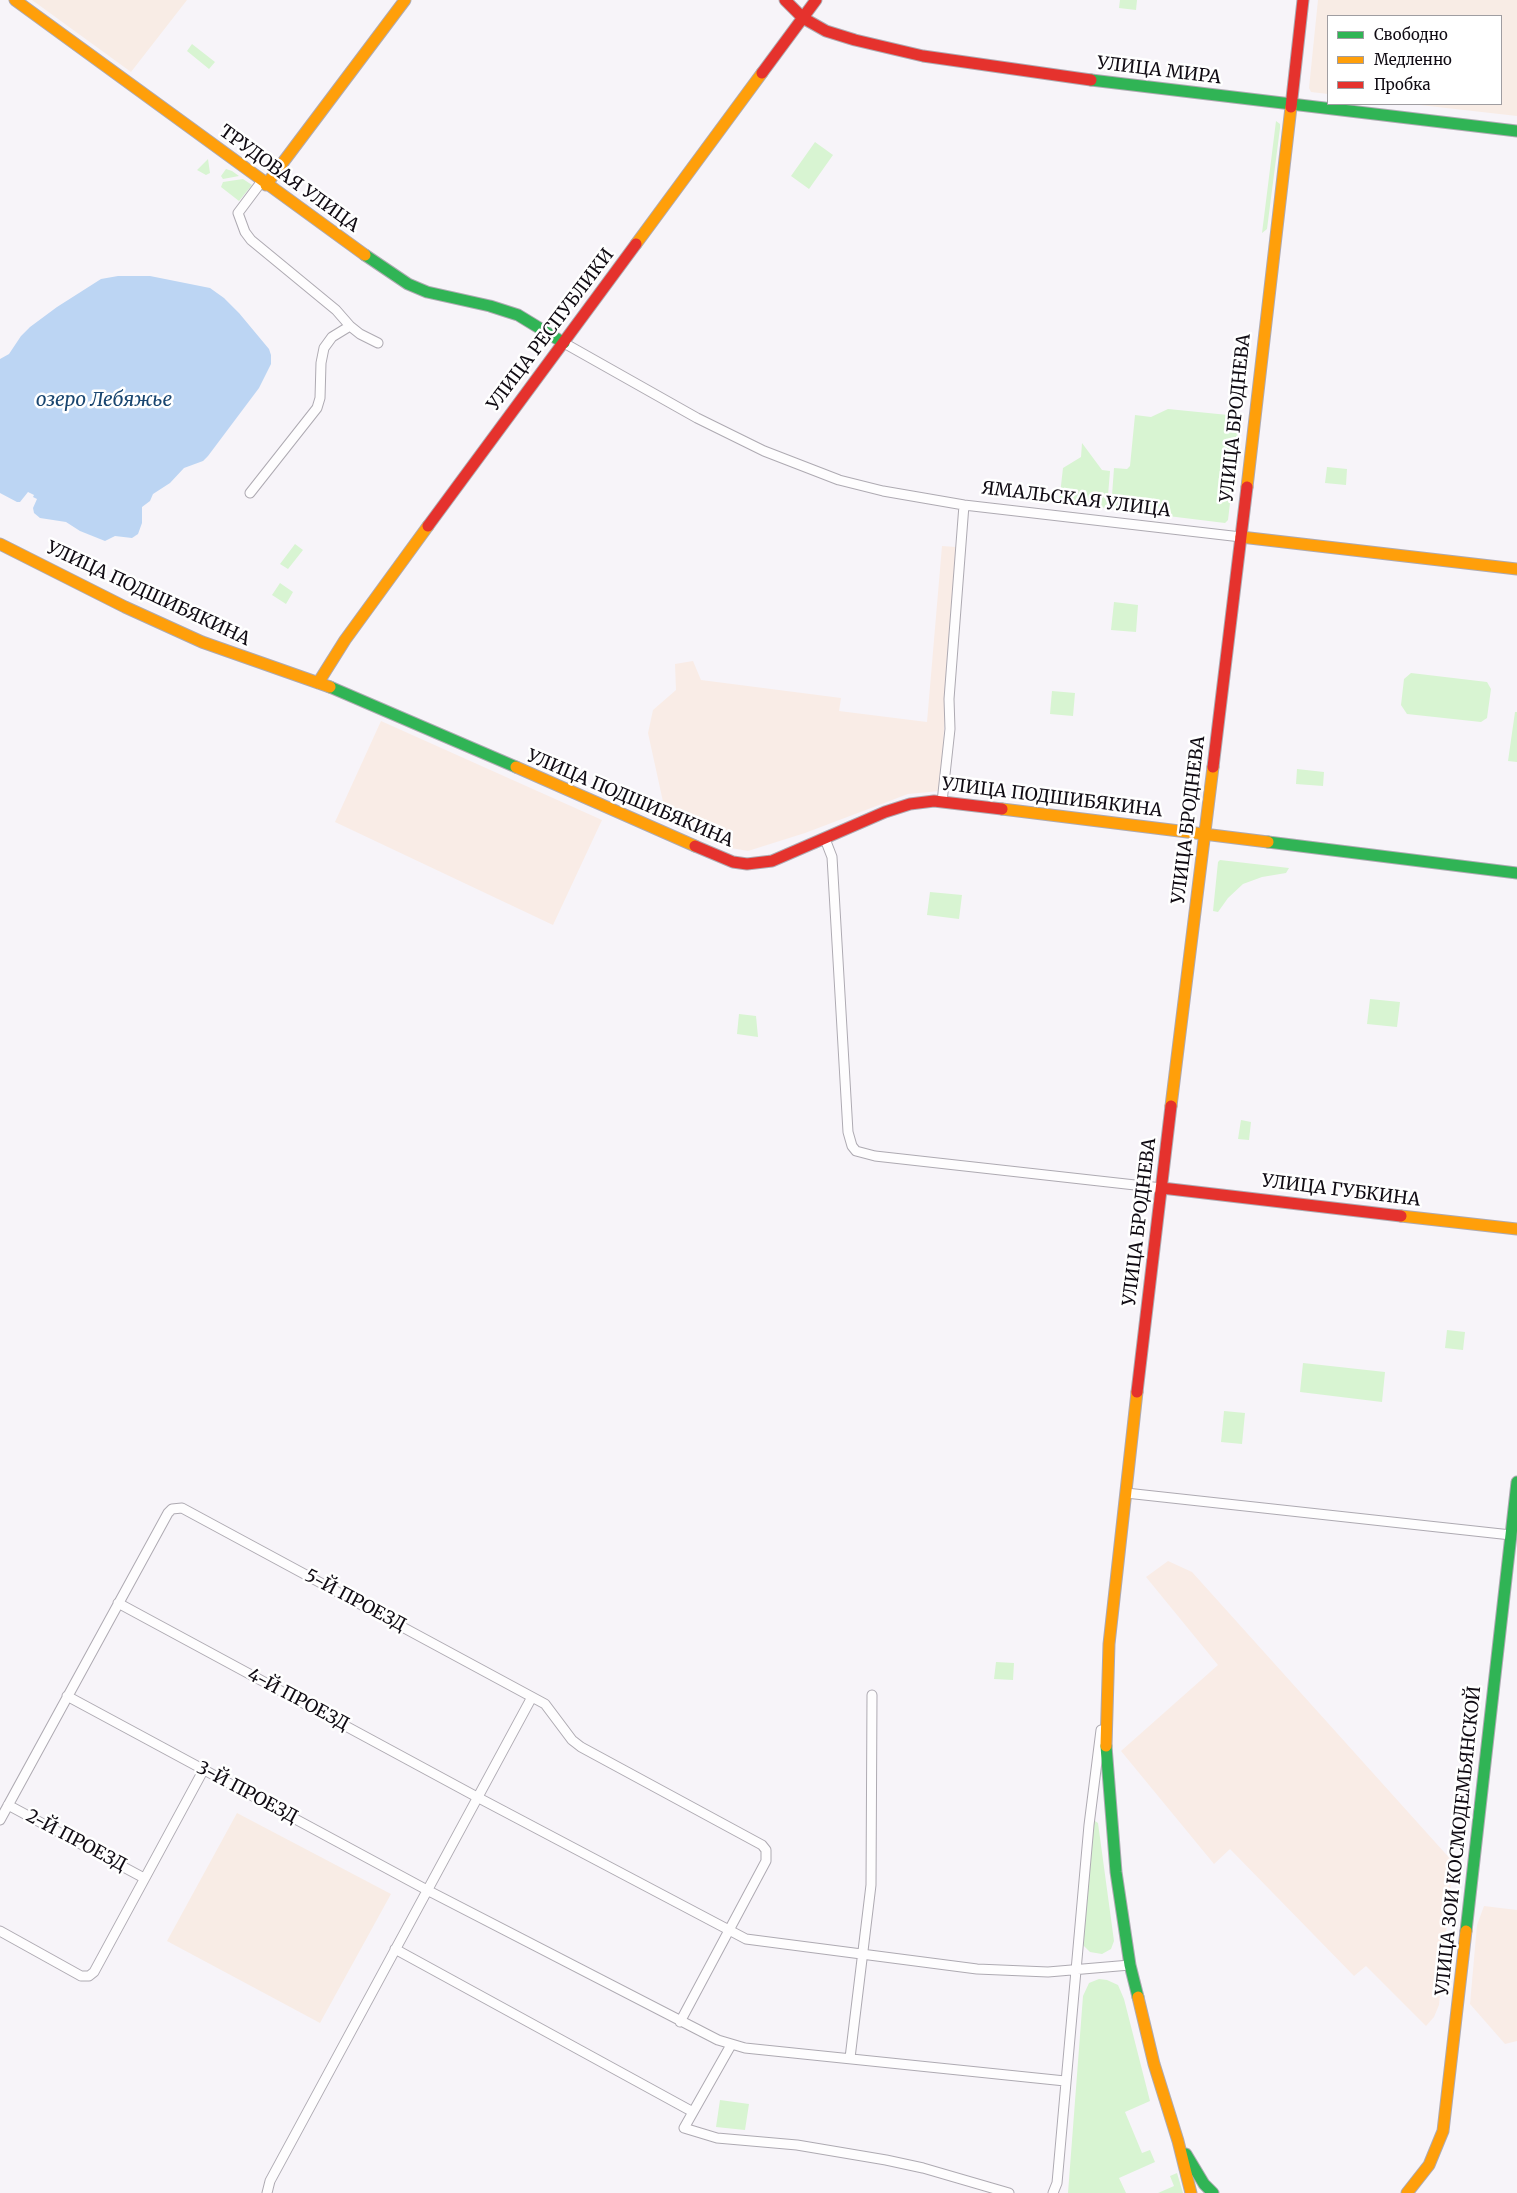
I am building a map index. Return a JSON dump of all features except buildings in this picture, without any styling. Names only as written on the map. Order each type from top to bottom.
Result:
[{"type":"main road","name":"ТРУДОВАЯ УЛИЦА","points":[[15,0],[264,183],[408,284],[427,292],[490,306],[518,315],[564,343]]},
{"type":"main road","points":[[264,183],[405,0]]},
{"type":"main road","name":"УЛИЦА МИРА","points":[[785,0],[803,18],[816,26],[855,40],[952,61],[1033,74],[1517,131]]},
{"type":"main road","name":"УЛИЦА РЕСПУБЛИКИ","points":[[318,683],[345,640],[816,0]]},
{"type":"main road","name":"УЛИЦА БРОДНЕВА","points":[[1178,2141],[1154,2064],[1130,1965],[1116,1872],[1106,1743],[1109,1644],[1302,0]]},
{"type":"main road","name":"ЯМАЛЬСКАЯ УЛИЦА","points":[[1240,537],[1517,568]]},
{"type":"main road","name":"УЛИЦА ПОДШИБЯКИНА","points":[[0,544],[202,642],[261,665],[318,683],[365,701],[733,862],[747,864],[772,861],[899,807],[920,802],[942,802],[1517,873]]},
{"type":"main road","name":"УЛИЦА ГУБКИНА","points":[[1162,1188],[1517,1229]]},
{"type":"main road","name":"УЛИЦА ЗОИ КОСМОДЕМЬЯНСКОЙ","points":[[1407,2193],[1422,2176],[1432,2160],[1443,2131],[1455,2040],[1517,1482]]},
{"type":"main road","points":[[1178,2141],[1191,2193]]},
{"type":"main road","points":[[1178,2141],[1195,2171],[1213,2193]]},
{"type":"street","points":[[264,183],[238,213],[245,232],[251,240],[336,310],[350,326],[360,334],[378,343]]},
{"type":"street","points":[[250,493],[317,408],[320,398],[320,363],[324,348],[332,337],[350,326]]},
{"type":"street","name":"ЯМАЛЬСКАЯ УЛИЦА","points":[[564,343],[652,391],[696,418],[764,451],[839,480],[883,491],[964,505],[1240,537]]},
{"type":"street","points":[[942,802],[950,729],[949,699],[964,505]]},
{"type":"street","points":[[825,839],[832,856],[848,1132],[852,1146],[856,1151],[875,1156],[1162,1188]]},
{"type":"street","points":[[1126,1493],[1511,1535]]},
{"type":"street","name":"5-Й ПРОЕЗД","points":[[118,1603],[168,1513],[177,1508],[182,1508],[532,1697],[550,1709],[572,1740],[581,1747],[762,1845],[766,1850],[766,1860],[680,2022]]},
{"type":"street","points":[[0,1820],[118,1603]]},
{"type":"street","name":"4-Й ПРОЕЗД","points":[[118,1603],[746,1940],[977,1969],[1048,1972],[1130,1965]]},
{"type":"street","points":[[850,2058],[864,1955],[872,1864],[872,1695]]},
{"type":"street","name":"3-Й ПРОЕЗД","points":[[67,1696],[427,1890],[680,2022],[730,2045],[1065,2081]]},
{"type":"street","points":[[267,2193],[270,2181],[532,1697]]},
{"type":"street","points":[[1052,2193],[1057,2183],[1092,1796],[1106,1698]]},
{"type":"street","points":[[0,1931],[81,1976],[89,1976],[94,1972],[204,1770]]},
{"type":"street","name":"2-Й ПРОЕЗД","points":[[8,1805],[144,1878]]},
{"type":"street","points":[[395,1949],[693,2112]]},
{"type":"street","points":[[730,2045],[684,2128],[703,2135],[796,2145],[886,2160],[923,2168],[1009,2193]]},
{"type":"shaded area","points":[[32,0],[187,0],[131,72]]},
{"type":"shaded area","points":[[1318,0],[1517,0],[1517,116],[1420,105],[1502,105],[1502,15],[1327,15],[1327,94],[1311,92],[1309,88]]},
{"type":"shaded area","points":[[942,546],[956,547],[940,791],[908,794],[805,833],[748,851],[731,848],[667,820],[648,733],[653,710],[676,690],[675,664],[693,661],[701,680],[841,698],[839,711],[927,722]]},
{"type":"shaded area","points":[[381,721],[602,820],[553,925],[335,822]]},
{"type":"shaded area","points":[[1168,1561],[1192,1572],[1453,1862],[1439,2005],[1434,2017],[1426,2026],[1366,1966],[1354,1976],[1230,1849],[1214,1864],[1121,1751],[1218,1665],[1146,1577]]},
{"type":"shaded area","points":[[237,1813],[391,1894],[320,2023],[167,1941]]},
{"type":"shaded area","points":[[1484,1906],[1517,1910],[1517,2041],[1505,2044],[1470,2004],[1477,1925]]},
{"type":"green space","points":[[1120,0],[1137,0],[1136,10],[1119,8]]},
{"type":"green space","points":[[192,44],[215,62],[209,69],[187,51]]},
{"type":"green space","points":[[1276,121],[1280,124],[1280,128],[1267,229],[1262,233]]},
{"type":"green space","points":[[815,142],[833,155],[809,189],[791,176]]},
{"type":"green space","points":[[208,159],[210,173],[206,175],[197,170]]},
{"type":"green space","points":[[226,169],[239,176],[223,179],[221,176]]},
{"type":"green space","points":[[243,179],[252,185],[239,201],[221,187],[223,182]]},
{"type":"green space","points":[[1168,409],[1238,416],[1240,418],[1228,520],[1225,523],[1111,509],[1114,468],[1127,469],[1130,466],[1135,415],[1151,417]]},
{"type":"green space","points":[[1082,443],[1102,470],[1110,471],[1107,508],[1059,503],[1063,468],[1081,457]]},
{"type":"green space","points":[[1327,467],[1347,469],[1346,485],[1325,483]]},
{"type":"green space","points":[[295,544],[303,550],[288,569],[280,564]]},
{"type":"green space","points":[[280,583],[293,592],[286,604],[272,595]]},
{"type":"green space","points":[[1114,602],[1138,605],[1136,632],[1111,630]]},
{"type":"green space","points":[[1411,673],[1487,682],[1491,689],[1487,718],[1481,722],[1407,714],[1401,705],[1404,679]]},
{"type":"green space","points":[[1052,691],[1075,693],[1073,716],[1050,714]]},
{"type":"green space","points":[[1515,712],[1517,712],[1517,762],[1508,761]]},
{"type":"green space","points":[[1297,769],[1324,772],[1323,786],[1296,784]]},
{"type":"green space","points":[[1220,860],[1289,868],[1286,873],[1262,877],[1243,884],[1228,898],[1218,912],[1213,911],[1218,862]]},
{"type":"green space","points":[[930,892],[962,895],[959,919],[927,915]]},
{"type":"green space","points":[[1370,999],[1400,1002],[1397,1027],[1367,1024]]},
{"type":"green space","points":[[739,1014],[756,1016],[758,1037],[737,1034]]},
{"type":"green space","points":[[1241,1120],[1251,1122],[1249,1140],[1238,1139]]},
{"type":"green space","points":[[1447,1330],[1465,1332],[1463,1350],[1445,1348]]},
{"type":"green space","points":[[1303,1363],[1385,1372],[1382,1402],[1300,1392]]},
{"type":"green space","points":[[1224,1411],[1245,1413],[1242,1444],[1221,1442]]},
{"type":"green space","points":[[996,1662],[1014,1663],[1013,1680],[994,1679]]},
{"type":"green space","points":[[1095,1821],[1098,1823],[1114,1941],[1111,1949],[1102,1954],[1090,1952],[1081,1943],[1093,1823]]},
{"type":"green space","points":[[1099,1979],[1118,1985],[1124,1999],[1150,2101],[1125,2112],[1142,2153],[1150,2150],[1155,2162],[1119,2178],[1126,2193],[1068,2193],[1083,1996],[1089,1983]]},
{"type":"green space","points":[[720,2100],[749,2104],[745,2130],[716,2127]]},
{"type":"green space","points":[[1177,2173],[1183,2193],[1158,2193],[1174,2186],[1170,2176]]},
{"type":"water","name":"озеро Лебяжье","points":[[118,276],[150,276],[210,288],[224,298],[239,313],[269,349],[271,364],[259,388],[208,456],[203,461],[184,468],[170,483],[153,494],[150,501],[142,507],[142,523],[138,534],[132,538],[115,536],[105,541],[80,531],[66,522],[40,518],[34,513],[33,508],[37,499],[28,492],[20,502],[0,493],[0,359],[9,354],[21,336],[30,327],[57,307],[101,279]]},
{"type":"traffic: fast","points":[[1091,80],[1517,131]]},
{"type":"traffic: fast","points":[[365,255],[408,284],[427,292],[490,306],[518,315],[564,343]]},
{"type":"traffic: fast","points":[[330,687],[516,767]]},
{"type":"traffic: fast","points":[[1268,842],[1517,873]]},
{"type":"traffic: fast","points":[[1466,1931],[1517,1482]]},
{"type":"traffic: fast","points":[[1106,1746],[1116,1872],[1130,1965],[1138,1997]]},
{"type":"traffic: fast","points":[[1186,2154],[1204,2184],[1213,2193]]},
{"type":"traffic: slow","points":[[15,0],[365,255]]},
{"type":"traffic: slow","points":[[266,185],[405,0]]},
{"type":"traffic: slow","points":[[636,244],[762,73]]},
{"type":"traffic: slow","points":[[1247,487],[1291,107]]},
{"type":"traffic: slow","points":[[318,683],[345,640],[428,526]]},
{"type":"traffic: slow","points":[[1241,537],[1517,569]]},
{"type":"traffic: slow","points":[[0,544],[125,607],[202,642],[330,687]]},
{"type":"traffic: slow","points":[[516,767],[695,846]]},
{"type":"traffic: slow","points":[[1171,1106],[1213,767]]},
{"type":"traffic: slow","points":[[1002,809],[1268,842]]},
{"type":"traffic: slow","points":[[1401,1216],[1517,1229]]},
{"type":"traffic: slow","points":[[1106,1746],[1109,1644],[1137,1392]]},
{"type":"traffic: slow","points":[[1407,2193],[1429,2165],[1443,2131],[1466,1931]]},
{"type":"traffic: slow","points":[[1138,1997],[1154,2064],[1178,2141],[1191,2193]]},
{"type":"traffic: jam","points":[[785,0],[803,18],[826,31],[855,40],[923,56],[1091,80]]},
{"type":"traffic: jam","points":[[762,73],[816,0]]},
{"type":"traffic: jam","points":[[1291,107],[1303,0]]},
{"type":"traffic: jam","points":[[428,526],[636,244]]},
{"type":"traffic: jam","points":[[1213,767],[1247,487]]},
{"type":"traffic: jam","points":[[695,846],[733,862],[747,864],[772,861],[885,812],[910,804],[934,801],[1002,809]]},
{"type":"traffic: jam","points":[[1137,1392],[1171,1106]]},
{"type":"traffic: jam","points":[[1162,1188],[1401,1216]]}]
